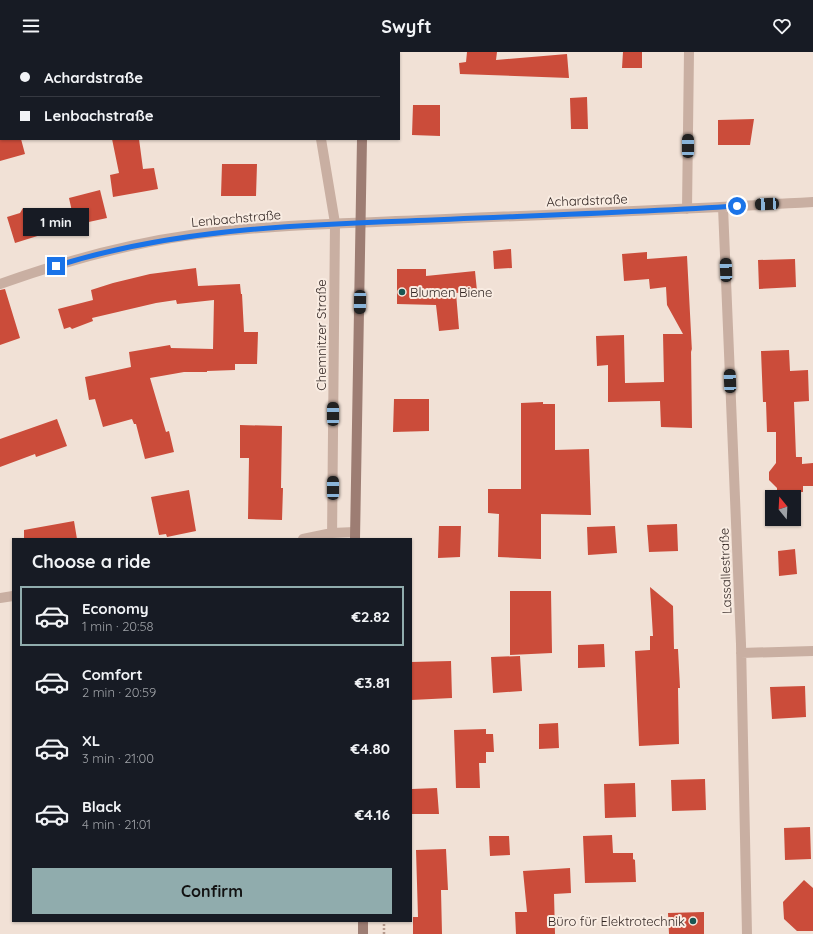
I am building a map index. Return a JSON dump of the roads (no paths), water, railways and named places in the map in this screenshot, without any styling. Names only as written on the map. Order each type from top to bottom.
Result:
[{"type":"main road","points":[[355,536],[362,222],[362,140]]},
{"type":"main road","points":[[363,922],[363,934]]},
{"type":"street","points":[[687,209],[689,52]]},
{"type":"street","name":"Chemnitzer Straße","points":[[321,140],[335,223],[332,536]]},
{"type":"street","name":"Achardstraße","points":[[362,222],[687,209],[813,202]]},
{"type":"street","name":"Lassallestraße","points":[[723,207],[741,653],[747,934]]},
{"type":"street","name":"Lenbachstraße","points":[[0,284],[69,262],[126,248],[184,237],[257,229],[362,222]]},
{"type":"street","points":[[313,538],[355,536]]},
{"type":"street","points":[[0,598],[12,596]]},
{"type":"street","points":[[741,653],[813,651]]},
{"type":"place","name":"Blumen Biene","points":[[402,292]]},
{"type":"place","name":"Büro für Elektrotechnik","points":[[693,921]]}]
